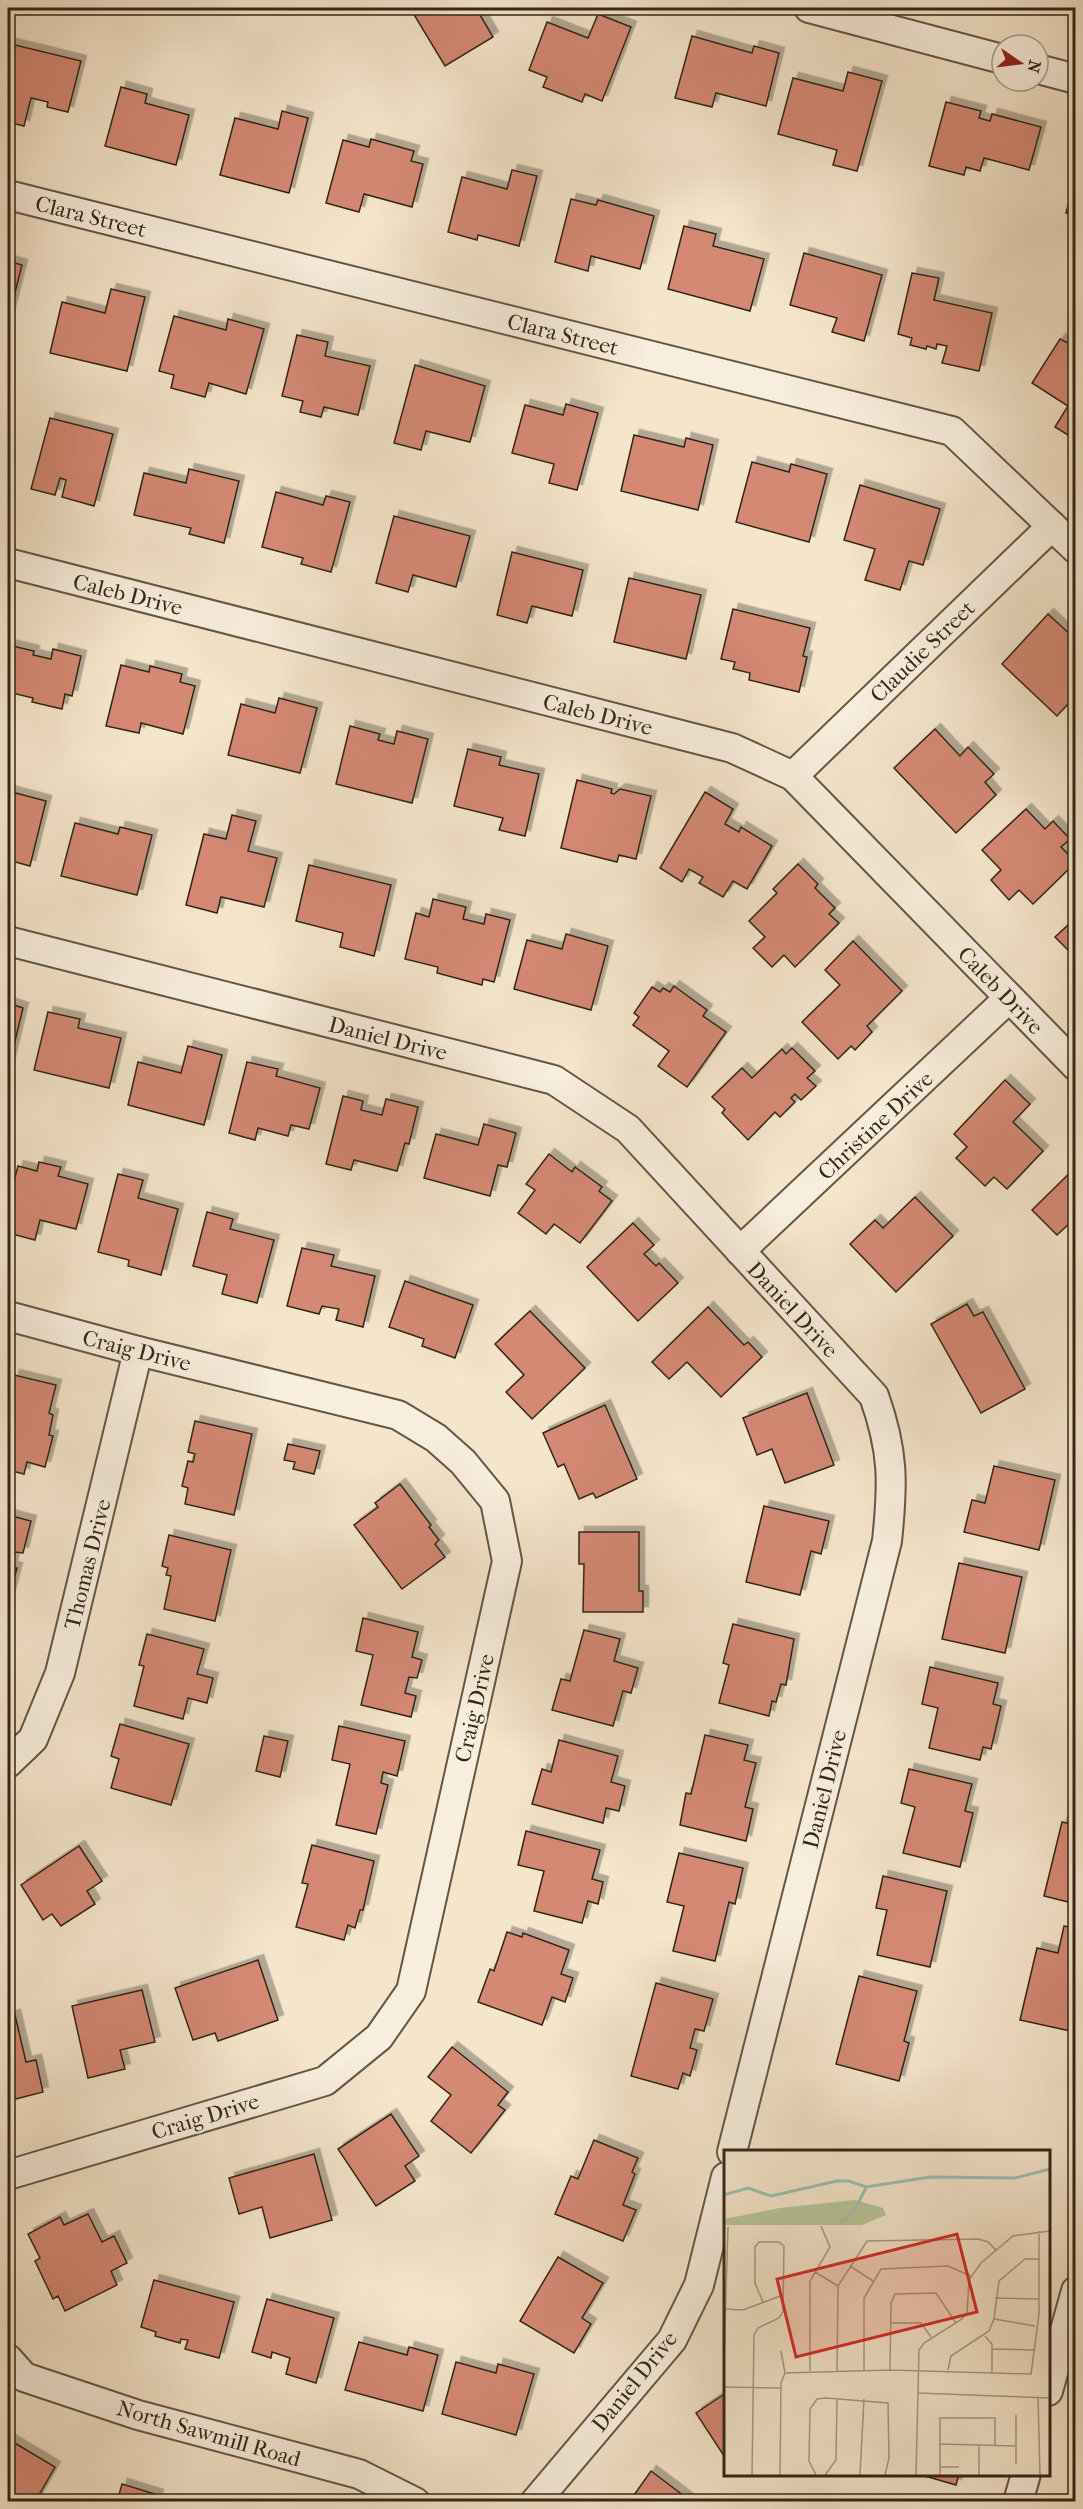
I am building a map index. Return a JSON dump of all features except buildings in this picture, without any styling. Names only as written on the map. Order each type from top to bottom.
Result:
[{"type":"street","points":[[809,8],[855,13],[990,55]]},
{"type":"street","points":[[1050,72],[1076,79]]},
{"type":"street","name":"Clara Street","points":[[8,195],[952,430],[1076,549]]},
{"type":"street","name":"Claudie Street","points":[[793,776],[1052,526]]},
{"type":"street","name":"Caleb Drive","points":[[8,563],[732,748],[793,776],[1076,1066]]},
{"type":"street","name":"Daniel Drive","points":[[8,941],[554,1080],[628,1129],[874,1396],[887,1433],[892,1490],[887,1541],[733,2150]]},
{"type":"street","name":"Christine Drive","points":[[740,1251],[1009,998]]},
{"type":"street","name":"Craig Drive","points":[[8,1316],[138,1352],[398,1415],[436,1438],[463,1462],[495,1501],[507,1562],[411,1991],[379,2037],[324,2081],[8,2175]]},
{"type":"street","name":"Thomas Drive","points":[[8,1763],[33,1739],[60,1673],[138,1352]]},
{"type":"street","name":"Daniel Drive","points":[[535,2502],[672,2340],[699,2285],[724,2185]]},
{"type":"street","points":[[1050,2384],[1076,2291]]},
{"type":"street","name":"North Sawmill Road","points":[[8,2359],[24,2377],[138,2415],[359,2474],[415,2502]]},
{"type":"street","points":[[1018,2502],[1026,2476]]}]
